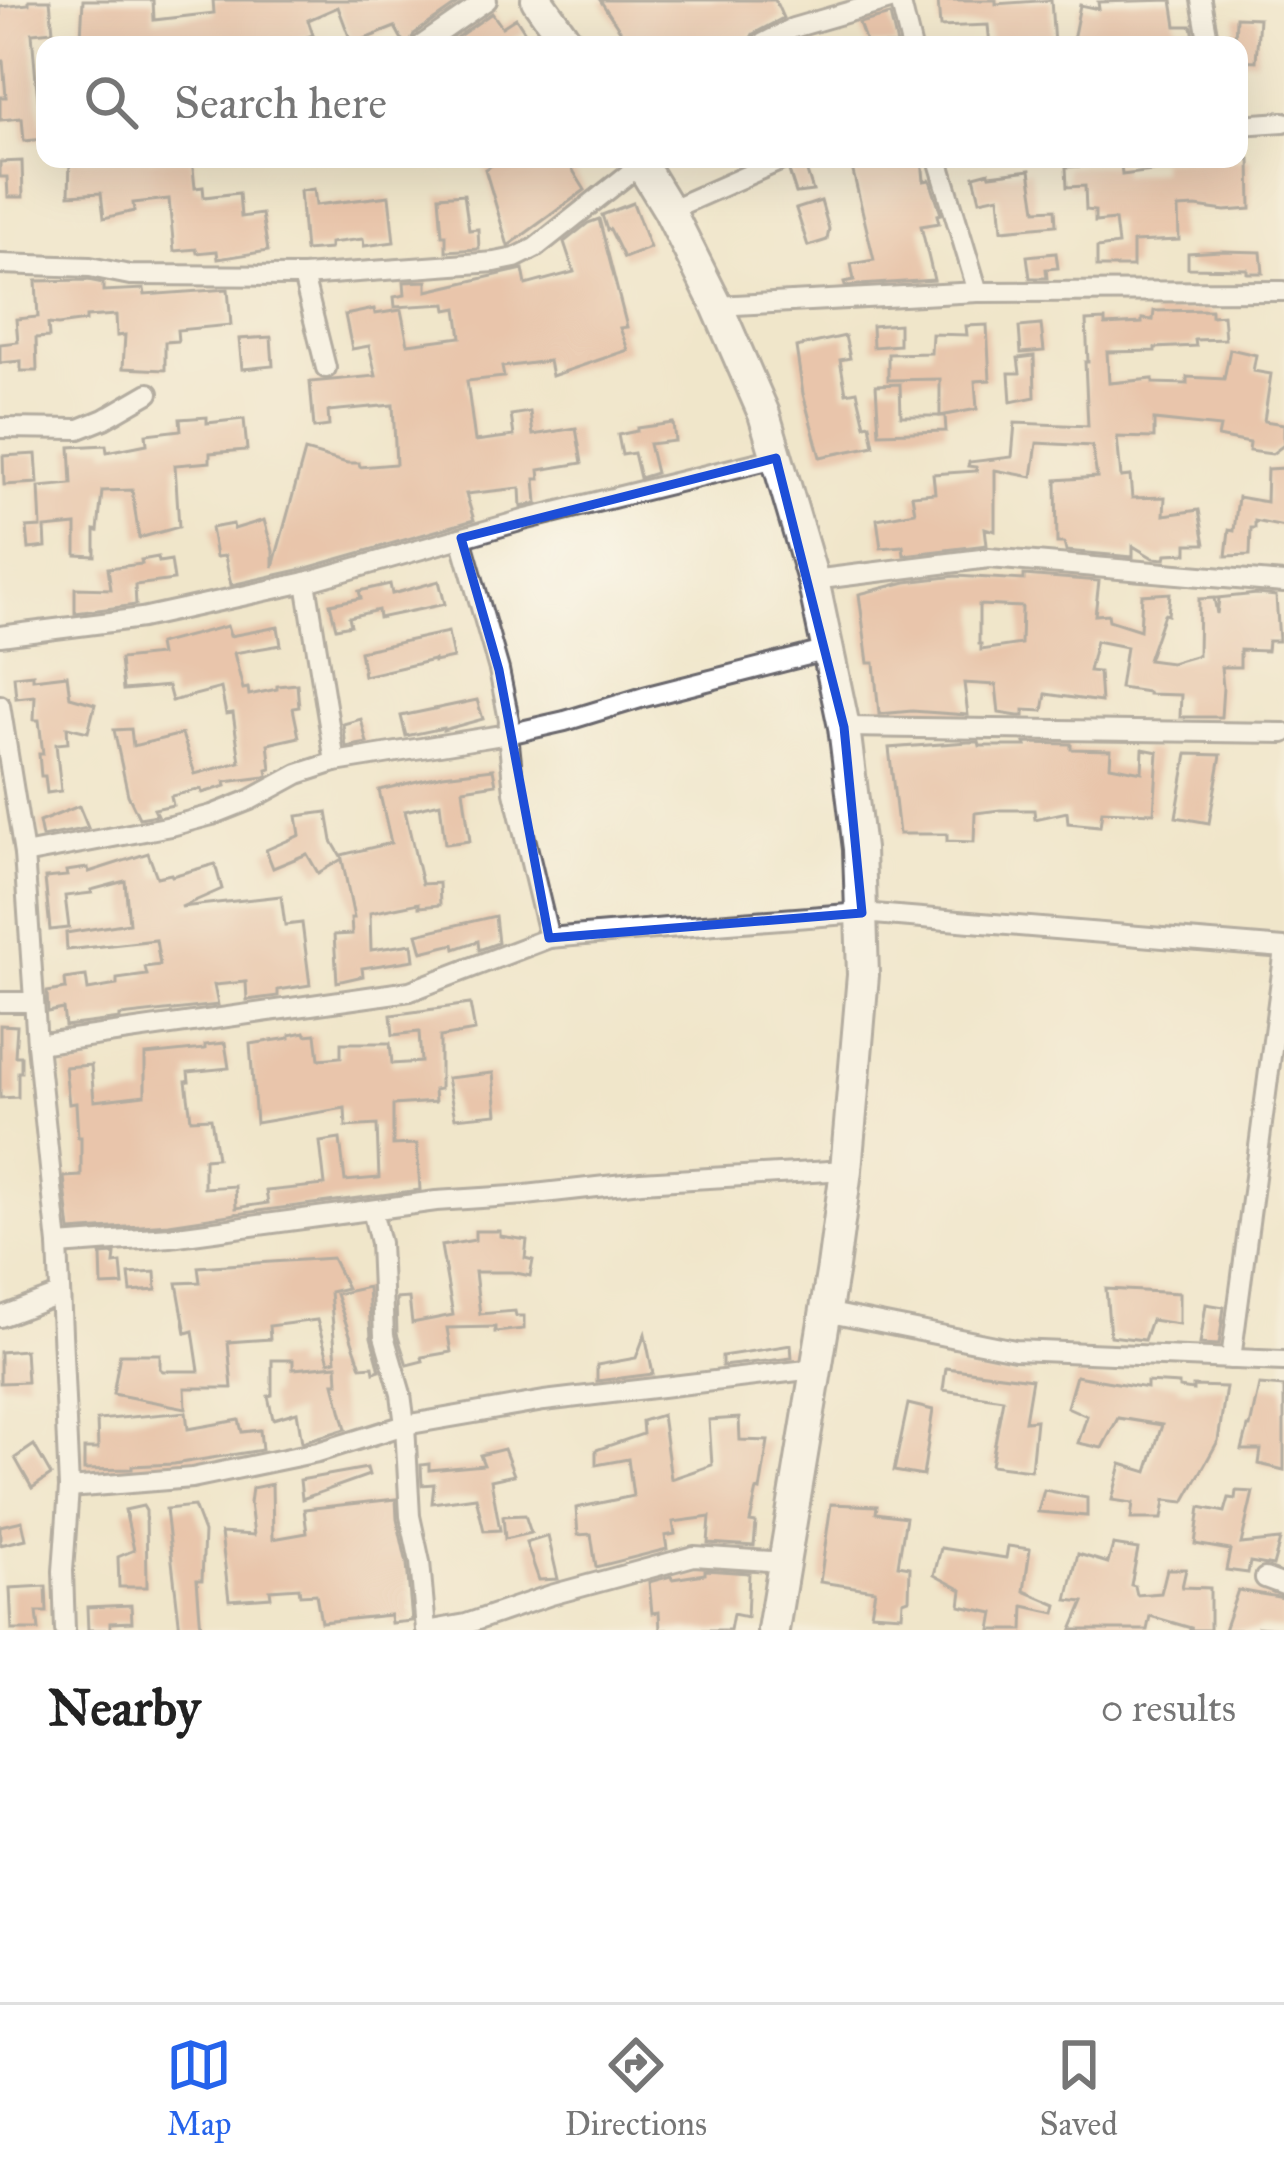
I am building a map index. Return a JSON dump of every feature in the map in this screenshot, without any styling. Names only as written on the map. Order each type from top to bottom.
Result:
[{"type":"main road","points":[[537,0],[563,36]]},
{"type":"main road","points":[[644,168],[717,306],[764,414],[813,580],[844,728],[859,849],[863,975],[846,1169],[773,1630]]},
{"type":"street","points":[[435,36],[487,0]]},
{"type":"street","points":[[777,36],[890,0]]},
{"type":"street","points":[[900,0],[908,36]]},
{"type":"street","points":[[1201,0],[1207,36]]},
{"type":"street","points":[[1248,124],[1284,122]]},
{"type":"street","points":[[0,264],[90,267],[130,275],[303,276],[515,258],[535,248],[633,168]]},
{"type":"street","points":[[669,210],[764,168]]},
{"type":"street","points":[[941,168],[978,292]]},
{"type":"street","points":[[303,276],[326,368]]},
{"type":"street","points":[[717,306],[978,292],[1284,291]]},
{"type":"street","points":[[0,428],[79,429],[149,393]]},
{"type":"street","points":[[0,636],[155,615],[306,582],[527,519],[776,458]]},
{"type":"street","points":[[461,538],[499,670],[509,720],[514,792],[549,938]]},
{"type":"street","points":[[813,580],[989,558],[1284,583]]},
{"type":"street","points":[[306,582],[335,762]]},
{"type":"street","points":[[24,854],[212,815],[298,774],[335,762],[508,734],[828,650]]},
{"type":"street","points":[[0,705],[24,854],[58,1244],[69,1488],[63,1571],[65,1630]]},
{"type":"street","points":[[844,728],[1284,733]]},
{"type":"street","points":[[37,1044],[410,991],[549,938],[862,913],[1284,948]]},
{"type":"street","points":[[1231,1359],[1284,957]]},
{"type":"street","points":[[0,1002],[34,1002]]},
{"type":"street","points":[[58,1244],[170,1237],[641,1182],[846,1169]]},
{"type":"street","points":[[372,1210],[380,1243],[384,1336],[401,1394],[410,1516],[429,1630],[466,1624],[694,1556],[785,1562]]},
{"type":"street","points":[[0,1317],[59,1294]]},
{"type":"street","points":[[825,1312],[1015,1350],[1284,1361]]},
{"type":"street","points":[[69,1488],[193,1478],[318,1452],[405,1425],[544,1401],[815,1369]]},
{"type":"highlighted area","points":[[776,458],[844,727],[862,913],[549,938],[499,670],[461,538]]},
{"type":"building","points":[[29,0],[50,0],[53,31],[32,33],[36,140],[24,141],[22,118],[0,120],[0,97],[6,97],[0,7],[29,4]]},
{"type":"building","points":[[83,0],[153,0],[154,20],[214,13],[213,0],[463,0],[413,36],[400,36],[395,27],[372,36],[349,36],[338,7],[308,20],[310,36],[81,36]]},
{"type":"building","points":[[600,0],[775,0],[783,18],[752,36],[624,36]]},
{"type":"building","points":[[938,0],[996,0],[996,4],[1051,0],[1053,36],[989,36],[988,25],[940,27]]},
{"type":"building","points":[[1172,0],[1176,26],[1192,26],[1194,36],[1074,36],[1080,5],[1099,9],[1098,2]]},
{"type":"building","points":[[492,13],[502,27],[516,18],[525,32],[518,36],[459,36]]},
{"type":"building","points":[[890,15],[895,36],[864,36],[859,23]]},
{"type":"building","points":[[1236,17],[1259,18],[1256,61],[1248,61],[1248,36],[1235,36]]},
{"type":"building","points":[[1250,159],[1251,209],[1178,208],[1179,240],[1133,242],[1133,267],[1097,267],[1097,248],[1118,245],[1115,220],[1095,222],[1095,211],[1086,210],[1085,186],[1067,187],[1066,168],[1121,168],[1122,175],[1248,168]]},
{"type":"building","points":[[22,161],[23,197],[8,197],[0,162]]},
{"type":"building","points":[[70,168],[193,168],[195,188],[203,187],[204,197],[239,193],[241,217],[262,214],[268,251],[218,259],[217,251],[174,251],[169,199],[133,203],[134,211],[104,218],[101,193],[69,195]]},
{"type":"building","points":[[572,168],[585,190],[508,246],[485,169]]},
{"type":"building","points":[[806,168],[813,191],[796,193],[789,171]]},
{"type":"building","points":[[852,168],[923,168],[924,181],[930,180],[941,214],[937,215],[939,223],[921,226],[934,280],[845,286],[844,282],[854,280],[851,264],[874,260]]},
{"type":"building","points":[[1030,170],[1036,210],[1055,209],[1056,225],[1002,230],[999,196],[980,200],[974,176]]},
{"type":"building","points":[[314,189],[316,205],[389,196],[394,242],[364,246],[363,239],[305,251],[300,191]]},
{"type":"building","points":[[464,194],[469,230],[478,229],[479,249],[446,251],[439,196]]},
{"type":"building","points":[[821,201],[829,229],[827,240],[808,246],[796,209]]},
{"type":"building","points":[[633,203],[650,248],[624,258],[602,215]]},
{"type":"building","points":[[599,219],[627,327],[620,328],[628,350],[552,376],[549,361],[502,367],[504,377],[467,381],[475,441],[514,436],[511,415],[530,412],[533,435],[576,428],[582,463],[539,470],[537,503],[521,507],[520,488],[466,494],[474,520],[231,585],[225,556],[216,557],[211,528],[233,524],[234,529],[264,520],[273,567],[305,451],[360,467],[396,464],[393,405],[328,411],[329,426],[314,428],[310,382],[376,376],[369,346],[352,349],[345,315],[401,310],[408,344],[461,337],[457,308],[447,310],[446,304],[395,307],[394,297],[405,295],[404,282],[427,281],[427,291],[523,269],[526,285],[574,272],[564,242]]},
{"type":"building","points":[[1261,252],[1263,273],[1188,268],[1188,253]]},
{"type":"building","points":[[1056,253],[1058,268],[1046,269],[1047,278],[1030,278],[1027,256]]},
{"type":"building","points":[[36,281],[103,283],[103,291],[144,289],[145,295],[228,289],[231,325],[177,330],[178,341],[165,342],[165,370],[123,368],[125,335],[117,336],[116,315],[48,324],[49,337],[36,338],[37,371],[21,371],[21,361],[0,363],[0,344],[18,342],[16,319],[38,317]]},
{"type":"building","points":[[1211,310],[1211,316],[1223,315],[1225,339],[1195,340],[1196,346],[1155,351],[1107,352],[1109,383],[1153,379],[1153,383],[1187,384],[1187,377],[1224,379],[1230,349],[1256,355],[1253,371],[1271,374],[1264,421],[1284,424],[1284,445],[1272,454],[1249,451],[1250,443],[1218,437],[1220,427],[1154,420],[1154,438],[1117,437],[1121,477],[1130,476],[1132,498],[1165,497],[1164,515],[1199,510],[1205,544],[1187,544],[1187,553],[1166,554],[1165,559],[1133,546],[1133,557],[1066,551],[1064,543],[1057,543],[1056,480],[1097,477],[1092,446],[1037,443],[1032,477],[995,470],[995,531],[985,528],[987,545],[904,555],[903,546],[881,548],[877,519],[915,512],[912,495],[935,493],[933,474],[977,471],[969,462],[1012,457],[1015,423],[1088,426],[1086,321],[1142,323],[1142,319],[1153,320],[1154,311]]},
{"type":"building","points":[[899,324],[899,345],[873,347],[872,326]]},
{"type":"building","points":[[987,325],[990,380],[975,381],[977,409],[940,416],[940,379],[888,380],[888,354],[931,353],[932,334],[967,335],[966,326]]},
{"type":"building","points":[[1041,325],[1044,351],[1021,353],[1019,327]]},
{"type":"building","points":[[845,336],[850,358],[840,360],[846,393],[857,391],[874,446],[820,457],[796,347]]},
{"type":"building","points":[[271,337],[273,366],[242,369],[239,339]]},
{"type":"building","points":[[1034,356],[1035,397],[1011,402],[1009,373],[1020,373],[1018,358]]},
{"type":"building","points":[[900,384],[901,416],[945,416],[946,431],[879,433],[876,385]]},
{"type":"building","points":[[207,417],[207,423],[244,419],[247,450],[210,453],[210,462],[175,465],[179,527],[139,538],[132,490],[102,491],[95,556],[76,555],[76,525],[45,528],[46,547],[29,549],[27,528],[41,527],[39,487],[72,484],[70,447],[106,445],[107,452],[147,444],[146,434],[181,430],[180,419]]},
{"type":"building","points":[[673,423],[675,441],[649,444],[656,473],[640,478],[634,453],[622,455],[618,435]]},
{"type":"building","points":[[36,454],[38,483],[4,485],[3,456]]},
{"type":"building","points":[[1284,468],[1284,527],[1255,521],[1250,555],[1226,556],[1238,497],[1266,502],[1267,469]]},
{"type":"building","points":[[158,557],[159,562],[171,560],[174,580],[135,585],[136,605],[75,613],[75,588],[111,589],[108,568]]},
{"type":"building","points":[[1024,575],[1099,581],[1095,615],[1108,614],[1109,620],[1140,630],[1142,595],[1170,593],[1168,615],[1164,614],[1148,660],[1171,663],[1198,655],[1199,599],[1214,598],[1217,614],[1217,598],[1276,596],[1279,641],[1268,641],[1267,651],[1240,650],[1240,667],[1221,667],[1221,717],[1180,717],[1181,695],[1120,688],[1126,647],[1096,641],[1089,671],[1099,672],[1101,702],[1046,694],[1043,711],[1024,710],[1024,716],[1018,716],[999,713],[996,685],[964,683],[968,715],[879,714],[859,594],[956,576],[1024,580]],"holes":[[[979,605],[1022,607],[1021,644],[981,650]]]},
{"type":"building","points":[[439,581],[445,604],[379,618],[378,610],[349,617],[351,625],[336,628],[330,604],[361,598],[359,591],[390,584],[392,594]]},
{"type":"building","points":[[227,626],[230,636],[278,627],[281,645],[234,653],[243,689],[248,688],[249,695],[297,684],[299,707],[293,708],[299,737],[268,744],[271,769],[265,777],[171,796],[173,805],[154,809],[157,815],[139,818],[128,795],[114,730],[131,729],[133,746],[182,734],[195,774],[240,762],[233,713],[226,714],[221,688],[172,701],[168,686],[123,690],[120,659],[160,655],[158,644]]},
{"type":"building","points":[[448,632],[453,658],[364,676],[360,651]]},
{"type":"building","points":[[33,674],[33,679],[67,675],[70,697],[95,704],[88,732],[67,727],[68,743],[56,744],[61,791],[47,793],[45,776],[41,776],[39,754],[43,754],[39,720],[34,720],[35,696],[16,698],[14,676]]},
{"type":"building","points":[[477,700],[483,719],[406,736],[401,716]]},
{"type":"building","points":[[361,719],[367,743],[346,747],[343,724]]},
{"type":"building","points":[[979,742],[980,746],[1071,744],[1071,749],[1111,750],[1110,766],[1142,772],[1143,749],[1158,752],[1154,813],[1102,811],[1100,826],[1068,823],[1067,812],[1035,819],[1034,810],[1000,810],[975,813],[974,842],[947,841],[947,834],[899,834],[889,748]]},
{"type":"building","points":[[1187,754],[1221,755],[1209,823],[1176,817]]},
{"type":"building","points":[[493,769],[496,784],[463,789],[470,841],[445,844],[440,803],[405,811],[422,884],[439,883],[440,905],[419,907],[419,903],[370,913],[371,950],[412,944],[414,960],[362,968],[363,976],[337,982],[334,935],[352,934],[354,918],[342,859],[318,873],[307,854],[273,868],[266,850],[300,835],[297,816],[327,812],[332,841],[342,858],[391,843],[379,790]]},
{"type":"building","points":[[79,806],[88,828],[42,837],[39,822]]},
{"type":"building","points":[[148,853],[157,877],[215,864],[222,889],[181,907],[281,896],[285,925],[302,923],[310,985],[247,1000],[246,982],[214,985],[218,1005],[65,1026],[63,1009],[48,1012],[47,992],[66,989],[65,979],[86,976],[88,990],[147,975],[145,967],[160,965],[156,940],[67,950],[66,933],[129,923],[125,881],[92,893],[65,896],[69,928],[50,930],[45,878],[88,868],[89,872]]},
{"type":"building","points":[[495,916],[498,943],[479,950],[478,941],[422,952],[417,934]]},
{"type":"building","points":[[470,1004],[475,1031],[440,1037],[440,1089],[434,1090],[435,1102],[393,1105],[393,1145],[417,1144],[420,1190],[70,1231],[64,1177],[81,1176],[81,1137],[76,1103],[69,1104],[65,1067],[91,1065],[94,1101],[145,1095],[145,1055],[225,1043],[229,1068],[188,1072],[186,1081],[191,1119],[211,1118],[217,1158],[204,1159],[204,1188],[235,1186],[236,1208],[268,1203],[266,1191],[325,1185],[320,1142],[340,1139],[345,1181],[379,1178],[377,1125],[346,1127],[345,1108],[256,1123],[250,1044],[305,1032],[316,1034],[319,1059],[341,1057],[341,1043],[390,1043],[392,1064],[421,1062],[419,1032],[393,1035],[391,1015]]},
{"type":"building","points":[[0,1025],[17,1026],[18,1097],[0,1098]]},
{"type":"building","points":[[493,1073],[497,1114],[455,1118],[447,1078]]},
{"type":"building","points":[[475,1231],[500,1231],[500,1236],[527,1240],[525,1258],[533,1260],[530,1276],[475,1272],[480,1314],[515,1311],[516,1316],[524,1316],[524,1329],[447,1328],[451,1352],[407,1365],[397,1334],[396,1299],[409,1298],[412,1323],[453,1315],[441,1246],[475,1240]]},
{"type":"building","points":[[115,1254],[123,1285],[102,1286],[101,1255]]},
{"type":"building","points":[[332,1258],[347,1288],[330,1292],[336,1360],[329,1362],[317,1320],[269,1326],[270,1339],[228,1342],[232,1388],[185,1388],[186,1408],[113,1394],[120,1354],[160,1354],[163,1371],[199,1371],[193,1331],[186,1333],[177,1283],[200,1282],[198,1267]]},
{"type":"building","points":[[155,1272],[156,1290],[131,1292],[129,1274]]},
{"type":"building","points":[[368,1287],[371,1337],[380,1370],[374,1372],[373,1366],[361,1367],[336,1294]]},
{"type":"building","points":[[1106,1289],[1179,1293],[1179,1324],[1151,1320],[1144,1340],[1110,1336]]},
{"type":"building","points":[[1206,1304],[1224,1307],[1219,1345],[1200,1344]]},
{"type":"building","points":[[645,1334],[653,1374],[597,1381],[597,1365],[636,1358]]},
{"type":"building","points":[[791,1345],[792,1358],[722,1366],[722,1356]]},
{"type":"building","points":[[25,1350],[27,1382],[0,1383],[0,1352]]},
{"type":"building","points":[[272,1360],[293,1360],[293,1369],[337,1365],[338,1383],[334,1383],[346,1429],[302,1442],[297,1412],[273,1419],[268,1396],[272,1395]]},
{"type":"building","points":[[946,1368],[1032,1379],[1025,1421],[1036,1420],[1031,1470],[991,1465],[1003,1399],[943,1390]]},
{"type":"building","points":[[1076,1376],[1147,1388],[1147,1382],[1193,1390],[1193,1386],[1226,1387],[1218,1441],[1184,1502],[1165,1500],[1162,1519],[1131,1519],[1133,1503],[1112,1500],[1121,1464],[1147,1472],[1162,1425],[1118,1418],[1102,1448],[1078,1443],[1087,1416],[1067,1407]]},
{"type":"building","points":[[1259,1385],[1284,1387],[1284,1470],[1259,1464],[1261,1450],[1242,1450]]},
{"type":"building","points":[[908,1404],[933,1410],[923,1476],[894,1471]]},
{"type":"building","points":[[186,1412],[188,1429],[239,1420],[242,1432],[260,1430],[262,1450],[132,1469],[84,1470],[84,1449],[98,1449],[97,1420]]},
{"type":"building","points":[[662,1415],[671,1479],[712,1465],[709,1420],[739,1418],[740,1440],[768,1441],[750,1522],[756,1523],[754,1546],[708,1543],[710,1517],[673,1522],[675,1534],[665,1536],[667,1549],[596,1567],[591,1534],[578,1535],[576,1508],[633,1496],[628,1459],[596,1465],[596,1450],[643,1434],[642,1421]]},
{"type":"building","points":[[34,1445],[51,1475],[32,1488],[15,1458]]},
{"type":"building","points":[[504,1449],[514,1475],[491,1480],[500,1530],[484,1531],[476,1497],[432,1503],[434,1484],[422,1485],[421,1465],[429,1464],[429,1470],[484,1465],[480,1455]]},
{"type":"building","points":[[367,1468],[369,1475],[302,1499],[300,1480]]},
{"type":"building","points":[[272,1484],[273,1539],[307,1533],[304,1509],[396,1499],[412,1621],[391,1623],[390,1615],[321,1622],[316,1594],[300,1595],[299,1588],[270,1590],[271,1597],[229,1600],[221,1533],[254,1535],[252,1488]]},
{"type":"building","points":[[1044,1490],[1087,1498],[1087,1516],[1038,1512]]},
{"type":"building","points":[[1236,1491],[1253,1492],[1241,1544],[1280,1540],[1273,1566],[1250,1562],[1248,1573],[1226,1570],[1230,1550],[1195,1544],[1200,1507],[1225,1512]]},
{"type":"building","points":[[831,1504],[877,1506],[876,1513],[906,1517],[898,1565],[910,1567],[909,1599],[903,1601],[902,1615],[871,1613],[875,1590],[820,1582]]},
{"type":"building","points":[[143,1506],[147,1587],[119,1587],[118,1557],[134,1550],[125,1510]]},
{"type":"building","points":[[194,1506],[204,1532],[202,1580],[197,1580],[201,1630],[180,1630],[166,1509]]},
{"type":"building","points":[[525,1515],[531,1533],[505,1539],[503,1516]]},
{"type":"building","points":[[22,1521],[26,1539],[0,1545],[0,1526]]},
{"type":"building","points":[[548,1536],[558,1579],[539,1580],[526,1543]]},
{"type":"building","points":[[1113,1545],[1138,1549],[1131,1585],[1137,1595],[1161,1593],[1167,1569],[1186,1569],[1182,1587],[1210,1588],[1210,1630],[1190,1630],[1150,1616],[1147,1630],[1072,1630],[1084,1602],[1067,1600],[1078,1554],[1108,1563]]},
{"type":"building","points":[[1008,1546],[1030,1549],[1024,1591],[1057,1605],[1055,1613],[1024,1606],[1023,1630],[991,1630],[994,1613],[960,1606],[962,1590],[934,1575],[941,1548],[1006,1558]]},
{"type":"building","points":[[705,1570],[749,1573],[747,1617],[733,1614],[730,1630],[660,1630],[659,1612],[652,1613],[649,1582],[705,1574]]},
{"type":"building","points":[[46,1586],[47,1612],[37,1612],[39,1630],[12,1630],[10,1588]]},
{"type":"building","points":[[1238,1590],[1284,1598],[1284,1629],[1224,1630]]},
{"type":"building","points":[[131,1605],[132,1622],[110,1623],[110,1630],[88,1630],[87,1607]]}]
